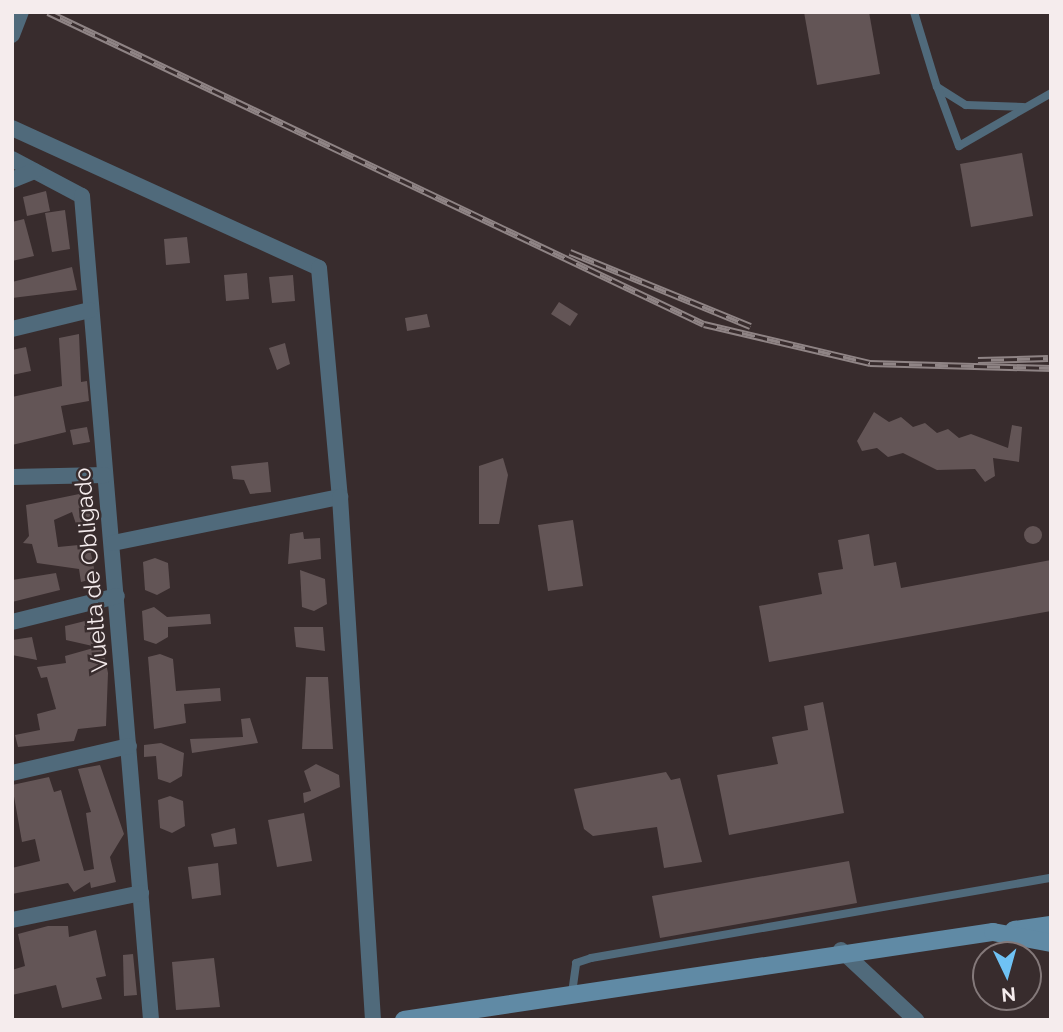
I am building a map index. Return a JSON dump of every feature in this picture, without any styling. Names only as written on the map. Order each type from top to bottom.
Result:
[{"type":"main road","points":[[404,1020],[841,950],[1051,925]]},
{"type":"main road","points":[[993,932],[1051,943]]},
{"type":"street","points":[[12,35],[21,12]]},
{"type":"street","points":[[12,128],[319,268],[340,497],[373,1020]]},
{"type":"street","name":"Vuelta de Obligado","points":[[12,159],[82,196],[151,1020]]},
{"type":"street","points":[[12,180],[34,171]]},
{"type":"street","points":[[12,329],[90,310]]},
{"type":"street","points":[[12,477],[105,475]]},
{"type":"street","points":[[113,544],[340,497]]},
{"type":"street","points":[[12,622],[117,596]]},
{"type":"street","points":[[12,773],[129,746]]},
{"type":"street","points":[[12,920],[141,893]]},
{"type":"street","points":[[841,950],[916,1020]]},
{"type":"lane","points":[[915,12],[937,87],[959,146],[1051,93]]},
{"type":"lane","points":[[937,87],[966,105],[1023,107]]},
{"type":"lane","points":[[572,993],[576,964],[591,958],[1051,878]]},
{"type":"building","points":[[804,12],[869,12],[880,74],[817,85]]},
{"type":"building","points":[[1022,153],[1033,216],[971,227],[960,164]]},
{"type":"building","points":[[46,191],[50,211],[27,216],[23,197]]},
{"type":"building","points":[[65,210],[70,249],[52,252],[45,213]]},
{"type":"building","points":[[24,219],[34,256],[12,261],[12,222]]},
{"type":"building","points":[[187,237],[190,263],[166,265],[164,239]]},
{"type":"building","points":[[72,267],[77,290],[12,298],[12,282]]},
{"type":"building","points":[[247,273],[249,299],[226,301],[224,275]]},
{"type":"building","points":[[293,275],[295,301],[272,303],[269,277]]},
{"type":"building","points":[[559,302],[578,314],[570,326],[551,314]]},
{"type":"building","points":[[427,314],[430,327],[407,331],[405,318]]},
{"type":"building","points":[[79,334],[81,382],[87,381],[89,401],[61,406],[66,432],[12,445],[12,397],[62,386],[59,338]]},
{"type":"building","points":[[285,343],[290,364],[277,370],[269,348]]},
{"type":"building","points":[[26,347],[31,371],[12,375],[12,350]]},
{"type":"building","points":[[874,412],[889,422],[901,417],[913,427],[925,423],[937,433],[948,429],[959,438],[971,434],[1008,448],[1012,425],[1022,427],[1019,462],[993,458],[995,476],[985,482],[975,469],[937,470],[903,453],[888,457],[877,448],[862,451],[857,441]]},
{"type":"building","points":[[87,427],[90,442],[73,445],[70,430]]},
{"type":"building","points":[[503,458],[508,475],[499,524],[479,524],[479,466]]},
{"type":"building","points":[[268,462],[271,492],[250,494],[244,480],[233,479],[231,466]]},
{"type":"building","points":[[84,493],[94,505],[90,530],[79,533],[72,512],[54,520],[58,547],[89,544],[96,578],[81,582],[79,569],[37,563],[32,544],[23,543],[29,536],[26,505]]},
{"type":"building","points":[[573,520],[583,586],[548,591],[538,525]]},
{"type":"building","points":[[1029,526],[1037,526],[1042,535],[1040,542],[1029,544],[1024,539],[1024,531]]},
{"type":"building","points":[[303,532],[304,539],[320,538],[321,559],[288,564],[290,534]]},
{"type":"building","points":[[869,534],[874,566],[896,562],[901,588],[1051,560],[1051,611],[769,662],[759,606],[822,594],[818,573],[843,569],[838,540]]},
{"type":"building","points":[[155,558],[168,563],[170,588],[157,595],[145,590],[143,562]]},
{"type":"building","points":[[300,570],[325,579],[327,604],[314,611],[302,607]]},
{"type":"building","points":[[56,573],[60,590],[12,602],[12,580]]},
{"type":"building","points":[[154,607],[167,617],[210,614],[211,624],[168,627],[168,637],[156,644],[144,640],[142,611]]},
{"type":"building","points":[[97,618],[108,673],[106,726],[78,729],[74,741],[18,747],[15,735],[40,730],[37,714],[56,709],[47,677],[41,678],[37,667],[66,663],[65,656],[97,647],[66,640],[65,626]]},
{"type":"building","points":[[294,627],[323,627],[325,651],[296,647]]},
{"type":"building","points":[[32,637],[37,660],[12,655],[12,640]]},
{"type":"building","points":[[160,654],[173,659],[176,691],[220,688],[221,701],[184,704],[186,723],[154,729],[148,657]]},
{"type":"building","points":[[306,677],[328,677],[333,749],[302,749]]},
{"type":"building","points":[[823,702],[844,813],[729,835],[717,775],[778,764],[772,737],[808,730],[804,706]]},
{"type":"building","points":[[250,718],[258,743],[192,753],[190,739],[243,737],[241,719]]},
{"type":"building","points":[[161,743],[184,753],[182,776],[170,783],[158,779],[156,756],[144,757],[144,745]]},
{"type":"building","points":[[316,764],[339,775],[340,787],[304,803],[303,793],[311,791],[304,771]]},
{"type":"building","points":[[100,765],[124,834],[110,857],[116,882],[91,888],[90,882],[74,892],[68,883],[12,894],[12,868],[40,861],[35,839],[22,842],[12,785],[49,777],[54,792],[61,790],[84,871],[94,869],[86,813],[91,812],[78,769]]},
{"type":"building","points":[[666,772],[671,780],[680,778],[702,862],[664,868],[657,827],[593,836],[584,829],[574,789]]},
{"type":"building","points":[[170,796],[183,801],[185,826],[172,833],[160,828],[158,800]]},
{"type":"building","points":[[304,813],[312,861],[277,867],[268,820]]},
{"type":"building","points":[[235,828],[237,844],[214,847],[211,834]]},
{"type":"building","points":[[849,861],[857,903],[660,938],[652,896]]},
{"type":"building","points":[[218,863],[221,895],[192,899],[188,867]]},
{"type":"building","points":[[48,926],[68,926],[69,937],[96,930],[106,976],[96,978],[102,999],[62,1008],[56,985],[12,995],[12,970],[25,966],[18,934]]},
{"type":"building","points":[[133,954],[137,995],[124,996],[123,955]]},
{"type":"building","points":[[214,958],[220,1007],[176,1010],[172,962]]},
{"type":"railway","points":[[48,12],[704,324],[870,363],[1051,368]]},
{"type":"railway","points":[[570,252],[750,326]]},
{"type":"railway","points":[[978,360],[1048,358]]}]
